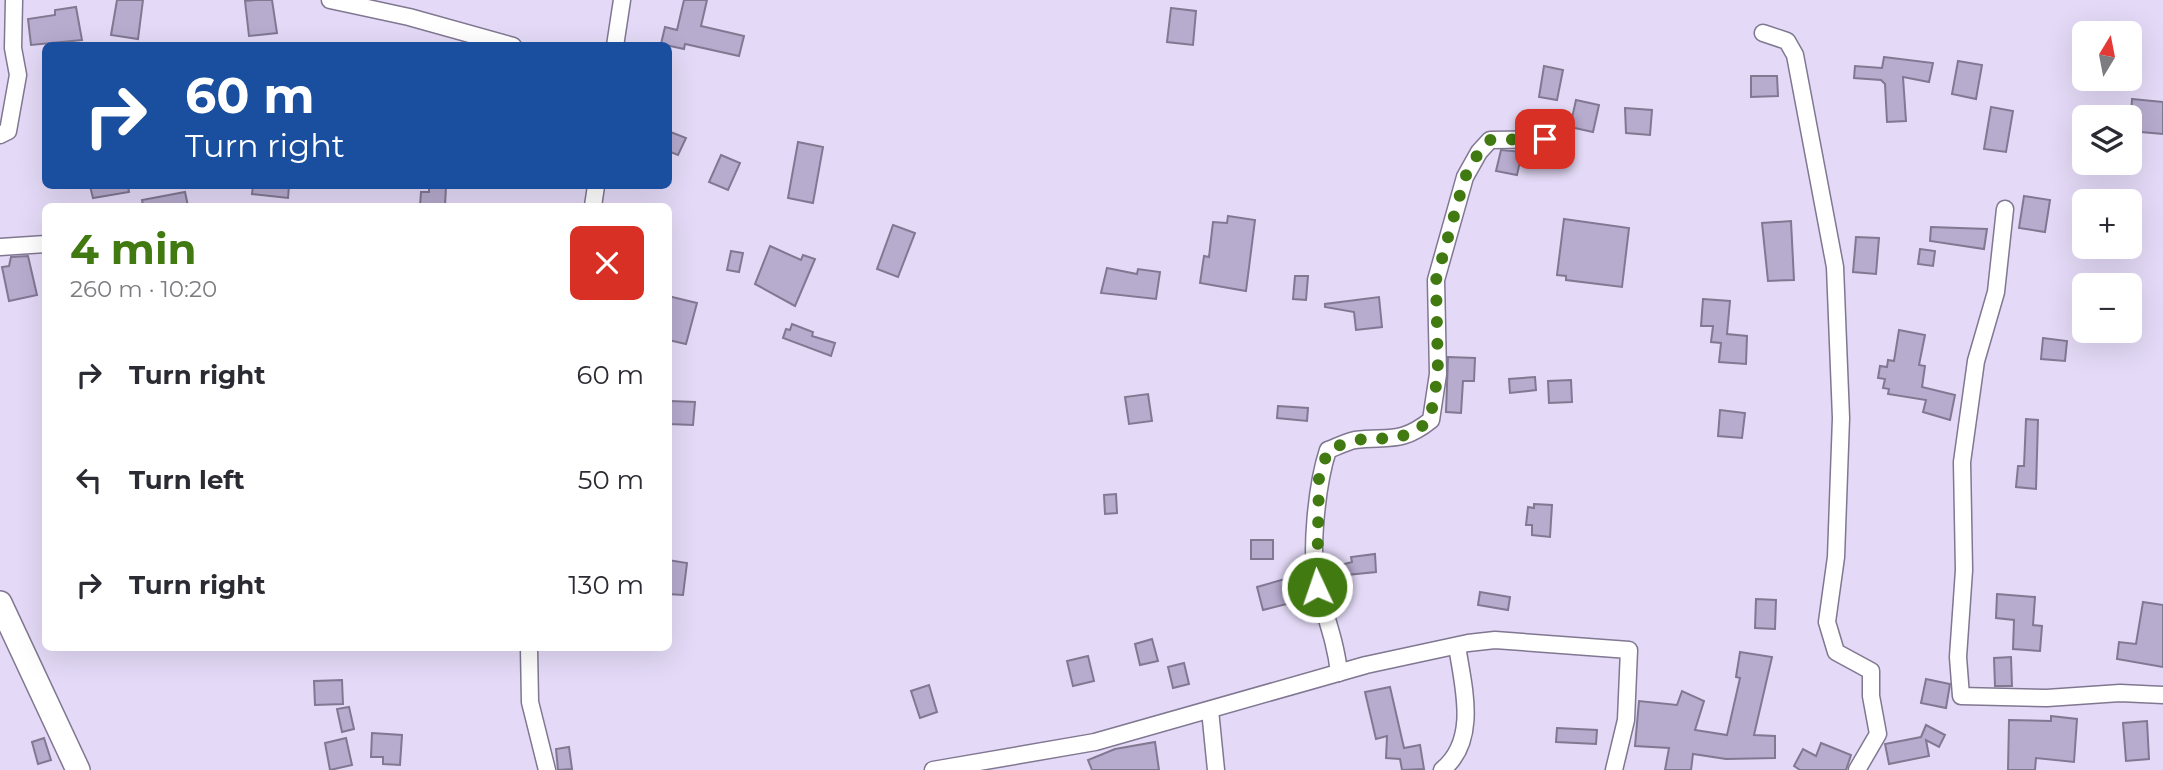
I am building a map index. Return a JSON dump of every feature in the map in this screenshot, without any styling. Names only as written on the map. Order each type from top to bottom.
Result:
[{"type":"main road","points":[[0,603],[78,770]]},
{"type":"street","points":[[0,135],[8,131],[18,75],[13,48],[14,0]]},
{"type":"street","points":[[330,0],[409,17],[499,42]]},
{"type":"street","points":[[616,42],[622,0]]},
{"type":"street","points":[[1763,33],[1787,41],[1795,55],[1835,267],[1841,418],[1836,557],[1827,622],[1836,652],[1871,671],[1871,696],[1878,733],[1857,770]]},
{"type":"street","points":[[1339,673],[1336,642],[1317,587],[1315,558],[1319,477],[1328,450],[1353,440],[1394,440],[1416,432],[1430,420],[1438,374],[1436,280],[1465,177],[1479,152],[1490,140],[1565,139]]},
{"type":"street","points":[[2005,209],[1996,292],[1976,361],[1962,462],[1964,570],[1958,657],[1961,696],[2048,698],[2120,693],[2163,695]]},
{"type":"street","points":[[0,247],[42,244]]},
{"type":"street","points":[[933,770],[1095,742],[1339,673],[1495,640],[1629,650],[1626,720],[1614,770]]},
{"type":"street","points":[[1442,770],[1453,757],[1465,732],[1466,715],[1457,646]]},
{"type":"street","points":[[529,651],[530,702],[547,770]]},
{"type":"street","points":[[1210,710],[1216,770]]},
{"type":"building","points":[[117,0],[143,0],[138,39],[111,35]]},
{"type":"building","points":[[272,0],[277,33],[249,36],[245,1]]},
{"type":"building","points":[[684,0],[707,0],[701,26],[744,36],[739,56],[685,44],[684,49],[672,46],[672,42],[661,42],[665,27],[677,30]]},
{"type":"building","points":[[76,7],[82,40],[31,45],[28,19],[55,15],[55,10]]},
{"type":"building","points":[[1171,8],[1196,11],[1193,45],[1167,42]]},
{"type":"building","points":[[1884,57],[1933,63],[1929,82],[1903,77],[1906,121],[1887,122],[1885,84],[1881,80],[1854,78],[1855,66],[1882,68]]},
{"type":"building","points":[[1958,61],[1982,65],[1976,99],[1952,94]]},
{"type":"building","points":[[1544,66],[1563,70],[1557,100],[1539,97]]},
{"type":"building","points":[[1751,76],[1777,76],[1778,96],[1751,97]]},
{"type":"building","points":[[2132,99],[2163,102],[2163,134],[2142,132],[2142,105],[2132,105]]},
{"type":"building","points":[[1576,100],[1599,105],[1593,132],[1570,127]]},
{"type":"building","points":[[1991,107],[2013,111],[2006,152],[1984,149]]},
{"type":"building","points":[[1625,108],[1652,110],[1650,135],[1626,133]]},
{"type":"building","points":[[672,133],[686,138],[678,155],[672,153]]},
{"type":"building","points":[[798,142],[823,147],[813,203],[788,198]]},
{"type":"building","points":[[1501,150],[1522,152],[1517,175],[1496,171]]},
{"type":"building","points":[[721,155],[740,163],[728,190],[709,182]]},
{"type":"building","points":[[91,189],[128,189],[129,192],[93,198]]},
{"type":"building","points":[[253,189],[289,189],[288,198],[252,194]]},
{"type":"building","points":[[429,189],[446,189],[445,203],[420,203],[421,192],[429,192]]},
{"type":"building","points":[[185,192],[187,203],[142,203],[142,200]]},
{"type":"building","points":[[2024,196],[2050,200],[2045,232],[2019,228]]},
{"type":"building","points":[[1228,216],[1255,220],[1246,291],[1200,283],[1204,256],[1209,257],[1213,222],[1227,223]]},
{"type":"building","points":[[1564,219],[1629,228],[1622,287],[1566,280],[1566,276],[1557,275]]},
{"type":"building","points":[[1791,221],[1794,280],[1768,281],[1762,223]]},
{"type":"building","points":[[893,225],[915,233],[898,277],[877,269]]},
{"type":"building","points":[[1931,227],[1987,229],[1984,249],[1930,241]]},
{"type":"building","points":[[1856,237],[1879,238],[1876,274],[1853,272]]},
{"type":"building","points":[[770,246],[801,260],[803,255],[815,259],[795,306],[755,284]]},
{"type":"building","points":[[1920,249],[1935,251],[1933,266],[1918,264]]},
{"type":"building","points":[[731,251],[743,253],[739,272],[727,270]]},
{"type":"building","points":[[28,256],[37,295],[9,301],[2,267],[9,266],[11,257]]},
{"type":"building","points":[[1107,268],[1137,274],[1138,269],[1160,272],[1156,299],[1101,293]]},
{"type":"building","points":[[1295,276],[1308,276],[1306,300],[1293,299]]},
{"type":"building","points":[[672,297],[697,303],[686,344],[672,341]]},
{"type":"building","points":[[1379,297],[1382,327],[1356,330],[1354,312],[1325,307],[1325,304]]},
{"type":"building","points":[[1703,299],[1730,301],[1727,334],[1747,336],[1746,364],[1719,362],[1721,343],[1711,342],[1713,326],[1701,326]]},
{"type":"building","points":[[792,324],[813,332],[812,336],[835,343],[831,356],[783,338],[786,329],[790,330]]},
{"type":"building","points":[[1899,330],[1925,335],[1919,365],[1925,366],[1922,387],[1955,395],[1950,420],[1923,412],[1926,400],[1888,394],[1889,389],[1883,388],[1885,379],[1878,378],[1880,366],[1887,367],[1888,360],[1894,361]]},
{"type":"building","points":[[2043,338],[2067,341],[2065,361],[2041,359]]},
{"type":"building","points":[[1448,357],[1475,358],[1474,381],[1463,381],[1461,413],[1446,412]]},
{"type":"building","points":[[1535,377],[1536,390],[1510,393],[1509,379]]},
{"type":"building","points":[[1571,380],[1572,402],[1549,403],[1548,381]]},
{"type":"building","points":[[1148,394],[1152,421],[1129,424],[1125,397]]},
{"type":"building","points":[[672,401],[695,402],[693,425],[672,424]]},
{"type":"building","points":[[1278,406],[1308,408],[1307,421],[1277,418]]},
{"type":"building","points":[[1720,410],[1745,413],[1742,438],[1718,436]]},
{"type":"building","points":[[2026,419],[2038,420],[2036,489],[2016,487],[2018,466],[2024,466]]},
{"type":"building","points":[[1116,494],[1117,513],[1105,514],[1104,495]]},
{"type":"building","points":[[1534,504],[1552,505],[1550,537],[1532,535],[1532,525],[1526,525],[1528,507],[1534,508]]},
{"type":"building","points":[[1251,540],[1273,540],[1273,559],[1251,559]]},
{"type":"building","points":[[1375,554],[1376,572],[1327,577],[1326,569],[1352,562],[1351,557]]},
{"type":"building","points":[[672,561],[687,563],[683,595],[672,594]]},
{"type":"building","points":[[1299,575],[1306,599],[1263,610],[1257,587]]},
{"type":"building","points":[[1480,592],[1510,597],[1508,610],[1478,605]]},
{"type":"building","points":[[1997,594],[2035,597],[2033,625],[2042,626],[2040,651],[2013,649],[2014,620],[1996,618]]},
{"type":"building","points":[[1756,599],[1776,600],[1775,629],[1755,628]]},
{"type":"building","points":[[2143,602],[2163,605],[2163,667],[2117,659],[2119,642],[2136,644]]},
{"type":"building","points":[[1152,639],[1158,661],[1140,665],[1135,644]]},
{"type":"building","points":[[1740,652],[1772,657],[1754,735],[1775,736],[1775,758],[1726,759],[1693,754],[1691,770],[1665,770],[1669,748],[1635,746],[1639,701],[1677,705],[1682,691],[1704,701],[1695,730],[1727,735],[1740,678],[1736,677]]},
{"type":"building","points":[[1088,656],[1094,681],[1073,686],[1067,661]]},
{"type":"building","points":[[2011,657],[2012,686],[1995,686],[1994,658]]},
{"type":"building","points":[[1184,663],[1189,684],[1173,688],[1168,667]]},
{"type":"building","points":[[1926,679],[1950,684],[1946,708],[1921,703]]},
{"type":"building","points":[[342,680],[343,704],[315,705],[314,681]]},
{"type":"building","points":[[929,685],[937,712],[920,718],[911,691]]},
{"type":"building","points":[[1390,687],[1404,748],[1420,745],[1424,769],[1402,770],[1400,759],[1386,758],[1387,736],[1376,739],[1365,692]]},
{"type":"building","points":[[349,707],[354,729],[342,732],[337,709]]},
{"type":"building","points":[[2051,716],[2077,719],[2074,762],[2036,758],[2035,770],[2008,770],[2009,720],[2051,721]]},
{"type":"building","points":[[2147,721],[2149,759],[2126,761],[2123,723]]},
{"type":"building","points":[[1926,725],[1945,735],[1939,747],[1926,740],[1929,756],[1889,764],[1885,744],[1921,737]]},
{"type":"building","points":[[1557,728],[1597,730],[1596,744],[1556,742]]},
{"type":"building","points":[[372,733],[402,735],[400,765],[383,764],[383,757],[371,757]]},
{"type":"building","points":[[44,738],[51,760],[38,764],[32,742]]},
{"type":"building","points":[[346,738],[352,765],[330,770],[325,743]]},
{"type":"building","points":[[1155,742],[1159,770],[1092,770],[1088,760],[1115,749]]},
{"type":"building","points":[[1821,743],[1851,755],[1846,770],[1800,770],[1794,766],[1803,749],[1816,756]]},
{"type":"building","points":[[569,747],[572,769],[558,770],[556,749]]},
{"type":"route","points":[[1317,587],[1315,558],[1319,477],[1328,450],[1353,440],[1394,440],[1416,432],[1430,420],[1438,374],[1436,280],[1465,177],[1479,152],[1490,140],[1545,139]]}]
